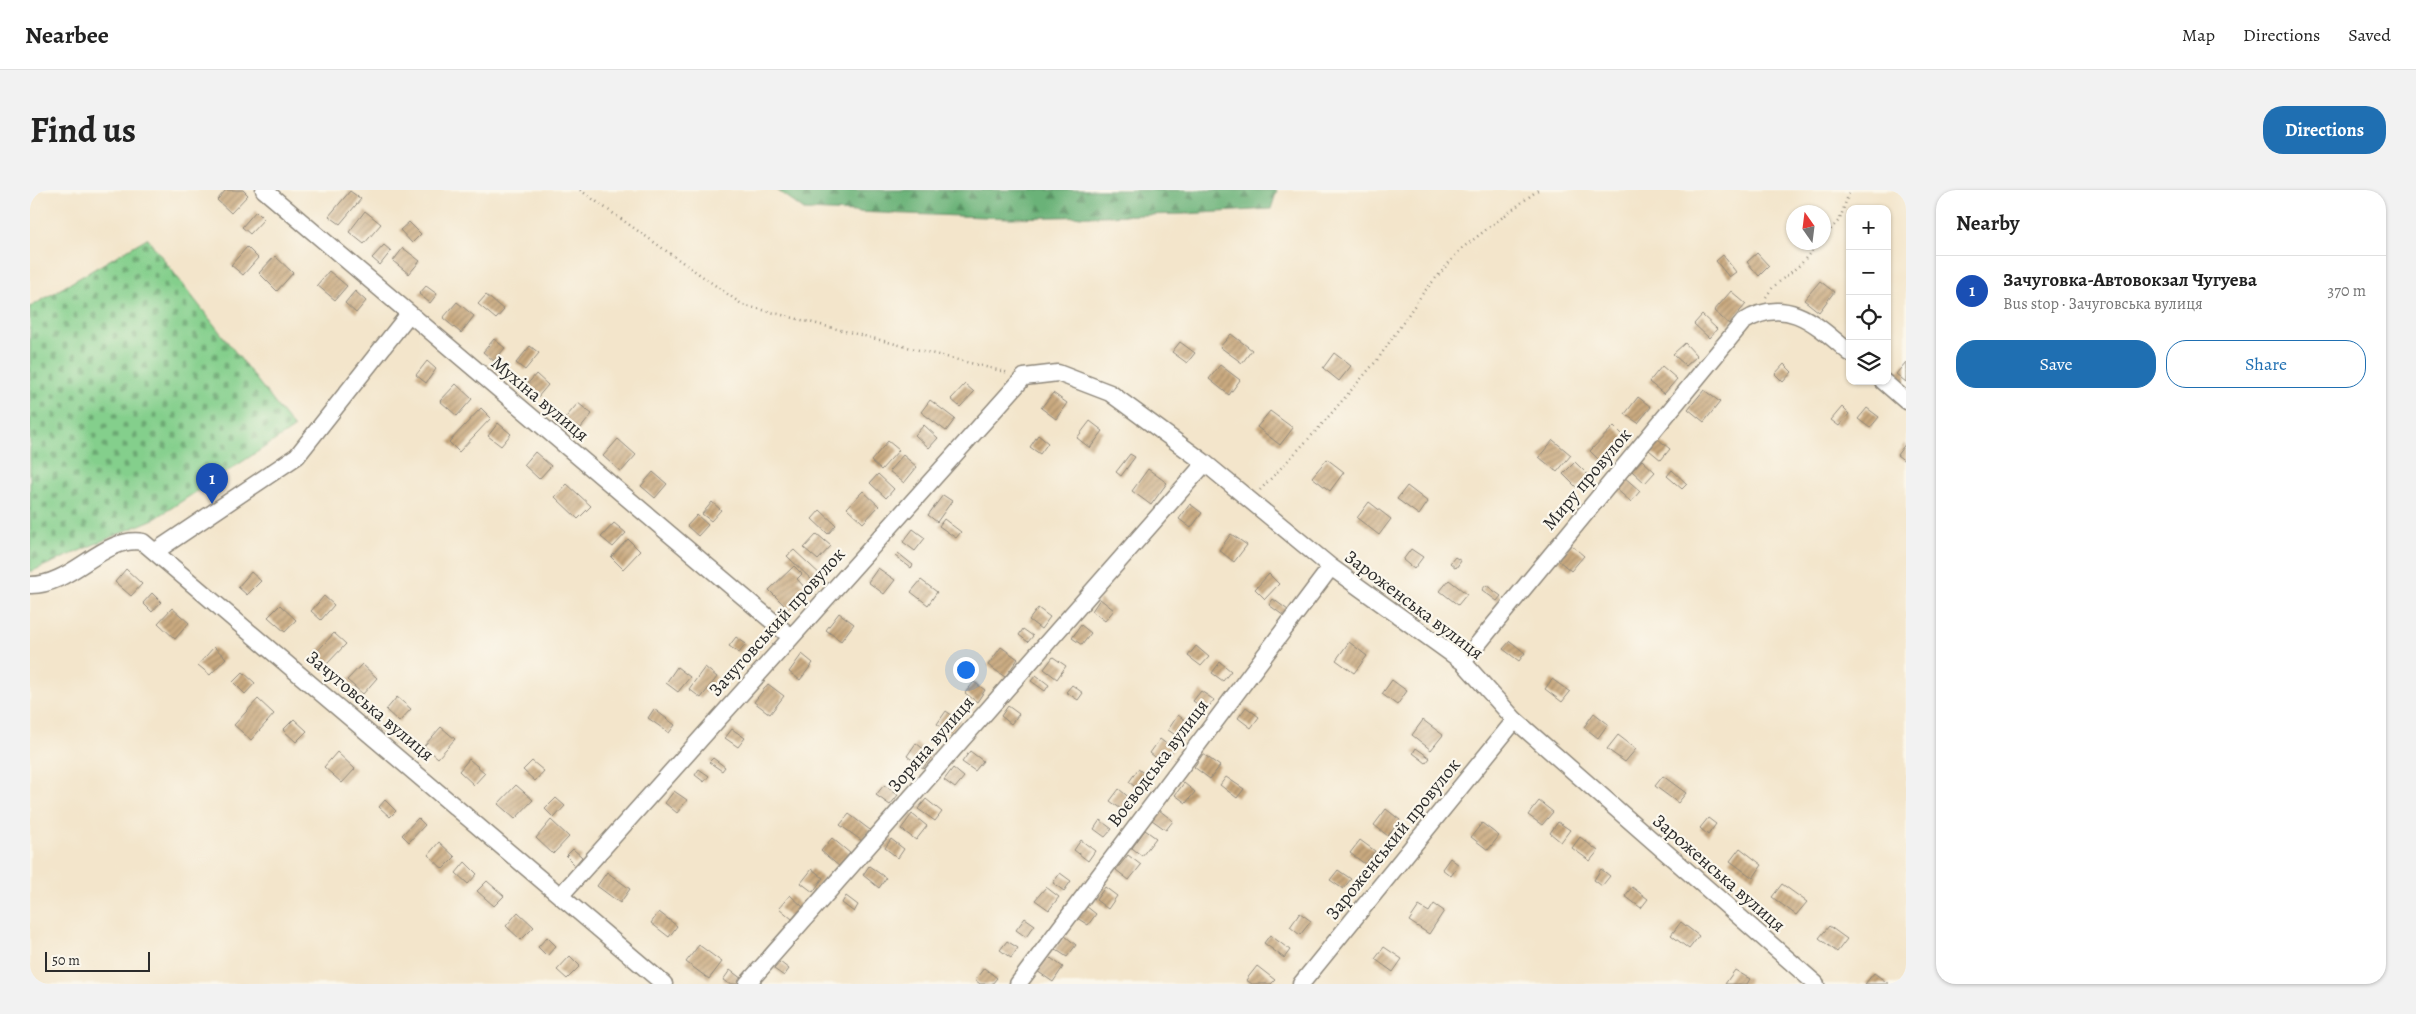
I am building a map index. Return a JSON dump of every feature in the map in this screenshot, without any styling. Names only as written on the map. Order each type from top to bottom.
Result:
[{"type":"street","name":"Мухіна вулиця","points":[[264,190],[792,637]]},
{"type":"street","points":[[1749,319],[1782,311],[1796,314],[1813,321],[1846,350]]},
{"type":"street","points":[[156,551],[297,456],[409,314]]},
{"type":"street","name":"Миру провулок","points":[[1462,662],[1749,319]]},
{"type":"street","name":"Зароженська вулиця","points":[[1024,377],[1058,372],[1110,393],[1205,463],[1331,566],[1462,662],[1515,720],[1816,984]]},
{"type":"street","name":"Зачуговський провулок","points":[[561,895],[1024,377]]},
{"type":"street","points":[[1888,385],[1906,400]]},
{"type":"street","name":"Зоряна вулиця","points":[[747,984],[1205,463]]},
{"type":"street","name":"Зачуговська вулиця","points":[[30,586],[43,586],[58,580],[120,542],[143,542],[156,551],[664,984]]},
{"type":"street","name":"Воєводська вулиця","points":[[1018,984],[1331,566]]},
{"type":"street","name":"Зароженський провулок","points":[[1301,984],[1515,720]]},
{"type":"path","points":[[580,190],[743,305],[1024,377]]},
{"type":"path","points":[[1250,500],[1317,430],[1378,359],[1423,293],[1461,249],[1538,190]]},
{"type":"path","points":[[1831,229],[1840,219],[1850,190]]},
{"type":"path","points":[[1749,319],[1773,287],[1801,264],[1812,250]]},
{"type":"green space","points":[[777,190],[1277,190],[1271,209],[1184,214],[1010,218],[804,210]]},
{"type":"green space","points":[[147,238],[294,428],[156,518],[30,572],[30,307]]},
{"type":"building","points":[[226,190],[243,190],[248,195],[231,213],[217,200]]},
{"type":"building","points":[[350,191],[361,199],[340,224],[329,216]]},
{"type":"building","points":[[256,211],[264,219],[250,234],[242,227]]},
{"type":"building","points":[[365,211],[381,224],[364,244],[349,232]]},
{"type":"building","points":[[409,222],[421,234],[412,243],[400,230]]},
{"type":"building","points":[[384,245],[391,251],[380,265],[372,258]]},
{"type":"building","points":[[247,247],[258,258],[243,275],[231,265]]},
{"type":"building","points":[[403,248],[420,261],[409,274],[393,261]]},
{"type":"building","points":[[1757,253],[1769,266],[1759,276],[1747,262]]},
{"type":"building","points":[[1723,255],[1736,272],[1729,277],[1716,261]]},
{"type":"building","points":[[275,256],[293,273],[277,291],[259,273]]},
{"type":"building","points":[[329,271],[347,286],[335,300],[317,285]]},
{"type":"building","points":[[1820,281],[1834,292],[1819,312],[1804,300]]},
{"type":"building","points":[[426,286],[437,294],[430,303],[419,294]]},
{"type":"building","points":[[355,291],[366,301],[356,313],[345,303]]},
{"type":"building","points":[[1731,291],[1746,304],[1729,324],[1714,311]]},
{"type":"building","points":[[486,295],[504,310],[496,319],[478,304]]},
{"type":"building","points":[[457,302],[474,316],[461,333],[443,318]]},
{"type":"building","points":[[1702,315],[1717,329],[1709,338],[1694,324]]},
{"type":"building","points":[[1231,334],[1252,350],[1242,363],[1220,347]]},
{"type":"building","points":[[494,339],[505,348],[494,361],[483,352]]},
{"type":"building","points":[[1180,342],[1195,353],[1187,363],[1172,352]]},
{"type":"building","points":[[1685,343],[1697,356],[1686,366],[1673,354]]},
{"type":"building","points":[[530,346],[539,353],[525,370],[516,363]]},
{"type":"building","points":[[1334,353],[1351,366],[1339,381],[1323,368]]},
{"type":"building","points":[[427,361],[436,369],[426,383],[416,375]]},
{"type":"building","points":[[1906,362],[1906,382],[1896,374]]},
{"type":"building","points":[[1784,364],[1792,372],[1783,382],[1775,374]]},
{"type":"building","points":[[1220,365],[1240,380],[1229,395],[1209,379]]},
{"type":"building","points":[[1662,366],[1677,379],[1664,394],[1649,382]]},
{"type":"building","points":[[536,374],[548,385],[537,398],[525,387]]},
{"type":"building","points":[[456,384],[472,399],[457,416],[440,401]]},
{"type":"building","points":[[965,384],[974,392],[960,407],[951,399]]},
{"type":"building","points":[[1704,390],[1720,402],[1704,422],[1688,409]]},
{"type":"building","points":[[1053,393],[1067,403],[1056,419],[1041,408]]},
{"type":"building","points":[[1638,397],[1651,407],[1638,423],[1625,414]]},
{"type":"building","points":[[930,400],[955,419],[946,431],[921,412]]},
{"type":"building","points":[[578,403],[592,414],[576,434],[562,422]]},
{"type":"building","points":[[1842,407],[1849,414],[1839,426],[1831,420]]},
{"type":"building","points":[[481,408],[491,418],[459,452],[449,442]]},
{"type":"building","points":[[1867,408],[1879,417],[1870,428],[1858,419]]},
{"type":"building","points":[[1270,411],[1293,428],[1280,445],[1257,427]]},
{"type":"building","points":[[1090,421],[1103,431],[1090,448],[1077,438]]},
{"type":"building","points":[[498,423],[511,434],[501,446],[488,436]]},
{"type":"building","points":[[924,425],[938,438],[929,448],[915,435]]},
{"type":"building","points":[[1614,426],[1627,439],[1603,464],[1590,451]]},
{"type":"building","points":[[1038,435],[1048,443],[1040,454],[1030,447]]},
{"type":"building","points":[[618,439],[636,455],[621,472],[603,456]]},
{"type":"building","points":[[1658,439],[1670,449],[1661,460],[1649,450]]},
{"type":"building","points":[[1553,440],[1571,455],[1557,472],[1539,457]]},
{"type":"building","points":[[888,441],[899,450],[881,470],[871,461]]},
{"type":"building","points":[[1906,443],[1906,462],[1897,455]]},
{"type":"building","points":[[535,452],[551,466],[539,479],[524,465]]},
{"type":"building","points":[[1130,454],[1135,457],[1121,476],[1116,472]]},
{"type":"building","points":[[903,455],[917,467],[904,483],[889,471]]},
{"type":"building","points":[[1327,459],[1344,472],[1330,491],[1312,477]]},
{"type":"building","points":[[1642,460],[1655,472],[1645,483],[1632,471]]},
{"type":"building","points":[[1575,462],[1589,476],[1577,488],[1563,474]]},
{"type":"building","points":[[1148,469],[1167,483],[1151,505],[1132,491]]},
{"type":"building","points":[[1672,470],[1687,484],[1682,489],[1667,476]]},
{"type":"building","points":[[653,472],[667,484],[655,498],[641,486]]},
{"type":"building","points":[[878,474],[894,489],[886,498],[870,483]]},
{"type":"building","points":[[1623,476],[1640,491],[1631,502],[1614,487]]},
{"type":"building","points":[[567,484],[591,506],[578,519],[555,497]]},
{"type":"building","points":[[1407,486],[1428,502],[1419,515],[1397,499]]},
{"type":"building","points":[[863,491],[879,506],[863,523],[847,508]]},
{"type":"building","points":[[943,495],[952,501],[937,522],[928,515]]},
{"type":"building","points":[[712,502],[721,510],[711,521],[702,514]]},
{"type":"building","points":[[1369,502],[1391,519],[1379,535],[1357,518]]},
{"type":"building","points":[[1190,504],[1202,513],[1191,528],[1179,519]]},
{"type":"building","points":[[820,510],[836,525],[828,534],[812,519]]},
{"type":"building","points":[[697,515],[708,525],[698,536],[687,526]]},
{"type":"building","points":[[944,519],[961,532],[956,538],[939,526]]},
{"type":"building","points":[[614,523],[626,533],[613,547],[601,537]]},
{"type":"building","points":[[913,529],[925,538],[915,551],[903,542]]},
{"type":"building","points":[[817,534],[831,546],[818,560],[804,548]]},
{"type":"building","points":[[1231,534],[1247,545],[1234,562],[1219,550]]},
{"type":"building","points":[[628,539],[640,551],[623,569],[611,557]]},
{"type":"building","points":[[1571,545],[1584,556],[1571,571],[1558,560]]},
{"type":"building","points":[[1411,549],[1423,557],[1414,569],[1403,560]]},
{"type":"building","points":[[794,550],[824,578],[817,585],[787,556]]},
{"type":"building","points":[[898,553],[913,565],[911,568],[895,556]]},
{"type":"building","points":[[1455,557],[1461,561],[1456,568],[1450,563]]},
{"type":"building","points":[[794,566],[802,574],[797,579],[807,590],[788,609],[769,590]]},
{"type":"building","points":[[878,568],[895,580],[884,594],[868,582]]},
{"type":"building","points":[[126,569],[142,584],[131,596],[115,582]]},
{"type":"building","points":[[251,572],[261,581],[247,595],[238,587]]},
{"type":"building","points":[[1269,574],[1279,584],[1265,599],[1255,589]]},
{"type":"building","points":[[921,580],[937,592],[928,605],[911,592]]},
{"type":"building","points":[[1449,580],[1467,594],[1458,605],[1440,591]]},
{"type":"building","points":[[1486,585],[1501,596],[1497,601],[1482,590]]},
{"type":"building","points":[[152,593],[161,602],[152,612],[143,603]]},
{"type":"building","points":[[324,596],[334,605],[321,620],[311,611]]},
{"type":"building","points":[[1100,599],[1114,610],[1105,621],[1092,611]]},
{"type":"building","points":[[1273,599],[1288,610],[1284,616],[1269,605]]},
{"type":"building","points":[[280,605],[296,620],[285,632],[268,617]]},
{"type":"building","points":[[172,608],[189,623],[175,639],[158,623]]},
{"type":"building","points":[[1038,608],[1050,617],[1041,629],[1029,620]]},
{"type":"building","points":[[839,613],[854,624],[841,641],[826,630]]},
{"type":"building","points":[[1081,625],[1091,633],[1082,645],[1072,638]]},
{"type":"building","points":[[1023,629],[1033,636],[1028,642],[1019,635]]},
{"type":"building","points":[[334,633],[346,644],[326,665],[314,655]]},
{"type":"building","points":[[736,637],[746,644],[739,653],[729,646]]},
{"type":"building","points":[[1510,641],[1525,653],[1519,661],[1503,649]]},
{"type":"building","points":[[1349,642],[1367,656],[1354,673],[1336,660]]},
{"type":"building","points":[[1196,646],[1209,657],[1201,666],[1188,656]]},
{"type":"building","points":[[214,647],[226,658],[210,675],[198,665]]},
{"type":"building","points":[[1001,647],[1018,659],[1005,677],[988,665]]},
{"type":"building","points":[[802,654],[813,663],[800,680],[789,672]]},
{"type":"building","points":[[1053,657],[1066,666],[1057,679],[1044,669]]},
{"type":"building","points":[[1220,662],[1231,671],[1223,681],[1212,673]]},
{"type":"building","points":[[362,664],[377,678],[363,694],[347,680]]},
{"type":"building","points":[[677,667],[690,677],[678,692],[666,683]]},
{"type":"building","points":[[705,667],[717,677],[701,698],[689,689]]},
{"type":"building","points":[[243,672],[255,683],[245,694],[233,682]]},
{"type":"building","points":[[1036,675],[1049,685],[1045,691],[1031,681]]},
{"type":"building","points":[[1552,679],[1570,692],[1562,702],[1545,689]]},
{"type":"building","points":[[1392,680],[1407,691],[1397,705],[1382,694]]},
{"type":"building","points":[[974,682],[985,690],[977,702],[965,693]]},
{"type":"building","points":[[768,684],[784,696],[770,714],[754,702]]},
{"type":"building","points":[[1072,685],[1083,693],[1078,700],[1066,692]]},
{"type":"building","points":[[1201,691],[1214,700],[1206,710],[1193,701]]},
{"type":"building","points":[[397,697],[411,709],[399,722],[386,710]]},
{"type":"building","points":[[258,699],[274,714],[251,740],[234,725]]},
{"type":"building","points":[[1008,706],[1019,714],[1011,724],[1001,716]]},
{"type":"building","points":[[1246,707],[1259,717],[1251,728],[1238,718]]},
{"type":"building","points":[[654,709],[675,725],[669,733],[648,718]]},
{"type":"building","points":[[946,711],[960,721],[950,733],[937,724]]},
{"type":"building","points":[[1594,713],[1608,724],[1598,738],[1584,727]]},
{"type":"building","points":[[1178,715],[1190,724],[1180,738],[1168,730]]},
{"type":"building","points":[[294,719],[307,731],[296,742],[283,730]]},
{"type":"building","points":[[1423,720],[1443,735],[1431,750],[1412,735]]},
{"type":"building","points":[[441,727],[455,739],[438,758],[424,746]]},
{"type":"building","points":[[732,729],[745,738],[738,747],[725,738]]},
{"type":"building","points":[[1618,735],[1636,749],[1625,762],[1607,749]]},
{"type":"building","points":[[1160,739],[1173,749],[1163,763],[1150,753]]},
{"type":"building","points":[[916,743],[932,756],[923,768],[907,756]]},
{"type":"building","points":[[1416,748],[1430,758],[1426,763],[1413,753]]},
{"type":"building","points":[[970,751],[983,761],[975,771],[962,762]]},
{"type":"building","points":[[337,752],[355,769],[342,783],[324,767]]},
{"type":"building","points":[[1203,754],[1220,766],[1210,779],[1194,767]]},
{"type":"building","points":[[713,758],[725,767],[722,771],[709,762]]},
{"type":"building","points":[[469,759],[485,773],[474,785],[459,771]]},
{"type":"building","points":[[532,761],[544,771],[535,781],[523,770]]},
{"type":"building","points":[[953,768],[964,777],[955,788],[944,780]]},
{"type":"building","points":[[699,769],[709,776],[704,782],[695,775]]},
{"type":"building","points":[[1138,769],[1149,777],[1139,790],[1129,782]]},
{"type":"building","points":[[1663,776],[1686,793],[1678,803],[1655,786]]},
{"type":"building","points":[[1226,777],[1244,789],[1237,798],[1220,785]]},
{"type":"building","points":[[1184,783],[1195,792],[1186,803],[1175,795]]},
{"type":"building","points":[[516,785],[533,800],[515,819],[498,804]]},
{"type":"building","points":[[884,785],[898,795],[890,805],[876,795]]},
{"type":"building","points":[[1119,789],[1132,800],[1124,811],[1110,801]]},
{"type":"building","points":[[674,791],[687,800],[677,813],[665,803]]},
{"type":"building","points":[[556,798],[565,806],[554,818],[545,809]]},
{"type":"building","points":[[926,799],[942,812],[935,821],[918,809]]},
{"type":"building","points":[[385,800],[396,811],[390,817],[379,807]]},
{"type":"building","points":[[1539,801],[1553,812],[1542,825],[1528,815]]},
{"type":"building","points":[[1386,809],[1400,820],[1388,836],[1374,825]]},
{"type":"building","points":[[1159,810],[1173,821],[1166,830],[1152,820]]},
{"type":"building","points":[[849,814],[870,830],[862,841],[840,825]]},
{"type":"building","points":[[912,814],[927,826],[916,840],[901,829]]},
{"type":"building","points":[[418,818],[425,825],[409,842],[402,835]]},
{"type":"building","points":[[1708,818],[1716,824],[1708,835],[1700,828]]},
{"type":"building","points":[[551,820],[569,837],[553,854],[536,838]]},
{"type":"building","points":[[1100,820],[1112,829],[1105,837],[1094,829]]},
{"type":"building","points":[[1558,822],[1570,830],[1561,842],[1550,833]]},
{"type":"building","points":[[1482,823],[1499,836],[1488,850],[1471,837]]},
{"type":"building","points":[[1145,830],[1156,838],[1142,856],[1132,848]]},
{"type":"building","points":[[1580,837],[1598,851],[1590,861],[1572,848]]},
{"type":"building","points":[[832,838],[851,854],[840,867],[821,851]]},
{"type":"building","points":[[891,839],[904,849],[898,858],[885,848]]},
{"type":"building","points":[[1081,840],[1095,851],[1088,861],[1074,850]]},
{"type":"building","points":[[1360,840],[1375,851],[1365,864],[1350,853]]},
{"type":"building","points":[[439,842],[455,857],[443,869],[428,855]]},
{"type":"building","points":[[1740,848],[1762,865],[1753,878],[1730,861]]},
{"type":"building","points":[[573,849],[582,857],[575,865],[566,856]]},
{"type":"building","points":[[1128,855],[1141,865],[1129,880],[1116,870]]},
{"type":"building","points":[[1450,858],[1459,865],[1451,876],[1442,869]]},
{"type":"building","points":[[465,862],[477,874],[468,884],[456,873]]},
{"type":"building","points":[[869,866],[886,878],[879,888],[863,875]]},
{"type":"building","points":[[812,869],[823,878],[813,892],[801,883]]},
{"type":"building","points":[[1601,869],[1610,876],[1602,886],[1594,880]]},
{"type":"building","points":[[1338,870],[1351,879],[1343,889],[1330,880]]},
{"type":"building","points":[[607,872],[630,889],[620,903],[597,886]]},
{"type":"building","points":[[1060,873],[1071,881],[1064,891],[1053,883]]},
{"type":"building","points":[[487,881],[504,896],[494,906],[477,891]]},
{"type":"building","points":[[1782,884],[1807,902],[1796,915],[1772,897]]},
{"type":"building","points":[[1046,887],[1059,897],[1049,910],[1035,900]]},
{"type":"building","points":[[1105,887],[1117,896],[1108,909],[1096,900]]},
{"type":"building","points":[[1632,887],[1648,899],[1641,908],[1625,896]]},
{"type":"building","points":[[790,895],[803,907],[792,919],[779,908]]},
{"type":"building","points":[[846,896],[858,905],[854,912],[842,903]]},
{"type":"building","points":[[1434,904],[1444,911],[1429,934],[1409,921],[1419,906],[1429,912]]},
{"type":"building","points":[[1086,906],[1096,914],[1088,925],[1077,918]]},
{"type":"building","points":[[518,912],[534,927],[521,940],[506,926]]},
{"type":"building","points":[[659,912],[677,926],[669,937],[651,923]]},
{"type":"building","points":[[1300,913],[1311,921],[1300,935],[1290,927]]},
{"type":"building","points":[[1025,918],[1035,925],[1026,937],[1016,930]]},
{"type":"building","points":[[1681,922],[1699,936],[1689,949],[1671,935]]},
{"type":"building","points":[[1829,926],[1847,939],[1837,952],[1819,938]]},
{"type":"building","points":[[1270,935],[1290,950],[1284,958],[1264,943]]},
{"type":"building","points":[[1065,936],[1076,945],[1067,957],[1055,949]]},
{"type":"building","points":[[547,937],[556,946],[547,956],[538,947]]},
{"type":"building","points":[[1007,941],[1018,948],[1011,958],[1000,950]]},
{"type":"building","points":[[699,945],[722,962],[709,979],[686,962]]},
{"type":"building","points":[[1384,947],[1402,959],[1393,972],[1375,959]]},
{"type":"building","points":[[570,956],[580,966],[567,979],[557,970]]},
{"type":"building","points":[[1048,956],[1063,967],[1053,982],[1037,971]]},
{"type":"building","points":[[780,962],[789,969],[784,976],[774,969]]},
{"type":"building","points":[[1257,966],[1275,980],[1271,984],[1252,984],[1246,980]]},
{"type":"building","points":[[984,968],[997,978],[992,984],[980,984],[975,980]]},
{"type":"building","points":[[730,970],[742,979],[739,984],[729,984],[723,980]]},
{"type":"building","points":[[1735,970],[1750,979],[1747,984],[1725,984]]},
{"type":"building","points":[[1874,973],[1889,984],[1865,984]]},
{"type":"place","name":"Зачуговка-Автовокзал Чугуева","points":[[212,504]]}]
